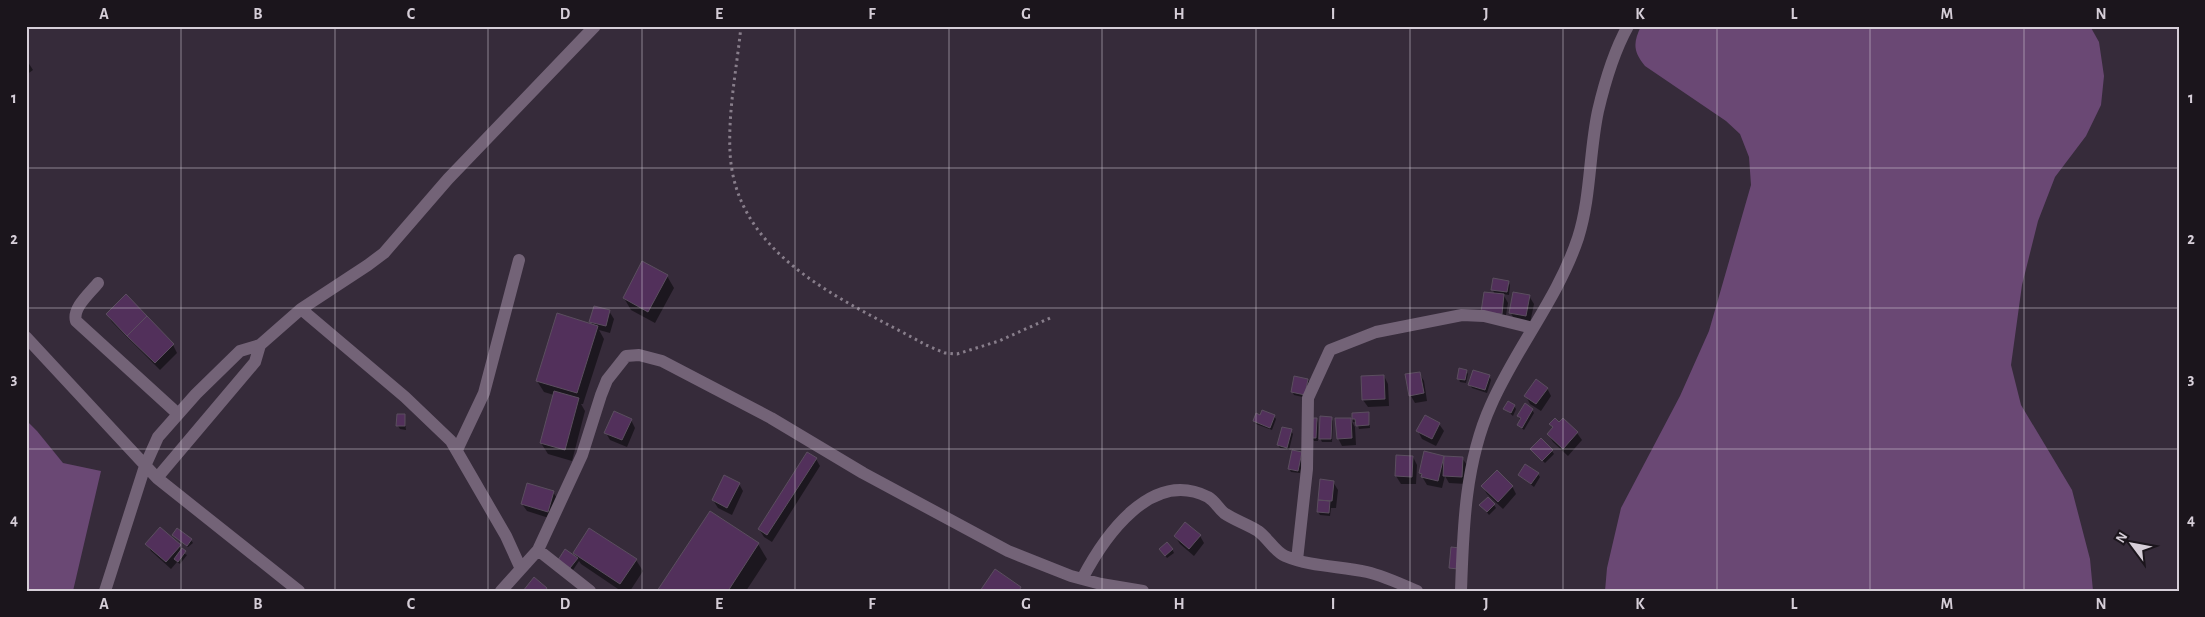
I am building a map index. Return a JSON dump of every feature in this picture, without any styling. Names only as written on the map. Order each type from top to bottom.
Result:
[{"type":"street","points":[[105,591],[145,466],[158,437],[240,351],[260,345],[301,309],[384,253],[467,158],[594,26]]},
{"type":"street","points":[[1461,591],[1468,487],[1482,428],[1491,405],[1560,280],[1578,237],[1592,164],[1598,112],[1613,56],[1628,26]]},
{"type":"street","points":[[457,450],[484,394],[519,260]]},
{"type":"street","points":[[98,283],[78,308],[75,314],[76,321],[178,414]]},
{"type":"street","points":[[301,309],[430,419],[457,450],[506,536],[521,569]]},
{"type":"street","points":[[1296,560],[1307,468],[1308,398],[1330,350],[1376,332],[1462,315],[1484,316],[1533,328]]},
{"type":"street","points":[[26,336],[157,478],[299,591]]},
{"type":"street","points":[[157,478],[255,362],[260,345]]},
{"type":"street","points":[[501,591],[538,550],[582,455],[600,395],[607,380],[626,356],[639,355],[662,361],[771,418],[863,473],[1008,551],[1082,579],[1143,591]]},
{"type":"street","points":[[1082,579],[1098,551],[1140,503],[1151,497],[1177,490],[1208,497],[1225,513],[1261,533],[1279,552],[1296,560],[1325,567],[1368,573],[1417,591]]},
{"type":"street","points":[[538,550],[590,591]]},
{"type":"path","points":[[741,26],[731,116],[730,152],[733,174],[748,215],[766,242],[785,261],[816,284],[926,345],[946,353],[957,354],[999,341],[1050,318]]},
{"type":"shaded area","points":[[1641,26],[2090,26],[2099,42],[2104,76],[2101,105],[2086,136],[2055,177],[2038,221],[2022,285],[2011,365],[2021,405],[2072,490],[2090,559],[2093,591],[1605,591],[1607,568],[1621,508],[1680,396],[1709,331],[1751,185],[1749,157],[1740,134],[1726,121],[1645,66],[1636,51],[1637,37]]},
{"type":"shaded area","points":[[26,420],[63,463],[101,471],[73,591],[26,591]]},
{"type":"building","points":[[642,261],[668,275],[648,312],[623,298]]},
{"type":"building","points":[[1493,278],[1509,281],[1507,292],[1491,290]]},
{"type":"building","points":[[1484,292],[1504,294],[1502,314],[1481,312]]},
{"type":"building","points":[[1513,292],[1530,295],[1526,316],[1509,313]]},
{"type":"building","points":[[126,294],[147,316],[127,336],[106,314]]},
{"type":"building","points":[[594,306],[610,310],[606,326],[589,322]]},
{"type":"building","points":[[557,313],[598,326],[577,393],[536,381]]},
{"type":"building","points":[[147,316],[174,344],[155,363],[127,336]]},
{"type":"building","points":[[1459,368],[1467,370],[1465,380],[1457,379]]},
{"type":"building","points":[[1473,370],[1490,375],[1485,390],[1468,385]]},
{"type":"building","points":[[1420,372],[1424,393],[1409,396],[1405,374]]},
{"type":"building","points":[[1384,375],[1385,399],[1362,400],[1361,376]]},
{"type":"building","points":[[1294,376],[1308,379],[1305,395],[1291,392]]},
{"type":"building","points":[[1536,379],[1548,388],[1536,404],[1524,396]]},
{"type":"building","points":[[554,391],[579,398],[565,450],[540,443]]},
{"type":"building","points":[[1508,401],[1515,405],[1511,413],[1503,409]]},
{"type":"building","points":[[1525,403],[1533,409],[1522,428],[1517,425],[1521,418],[1517,416]]},
{"type":"building","points":[[1262,410],[1275,415],[1270,428],[1253,421],[1256,413],[1260,415]]},
{"type":"building","points":[[614,411],[632,419],[622,440],[604,433]]},
{"type":"building","points":[[1369,412],[1369,425],[1356,426],[1355,419],[1352,419],[1352,413]]},
{"type":"building","points":[[397,414],[405,414],[405,426],[396,426]]},
{"type":"building","points":[[1425,415],[1440,423],[1432,439],[1416,431]]},
{"type":"building","points":[[1320,416],[1332,417],[1331,439],[1319,439]]},
{"type":"building","points":[[1313,418],[1317,418],[1316,438],[1311,438]]},
{"type":"building","points":[[1335,418],[1351,418],[1352,438],[1337,439]]},
{"type":"building","points":[[1555,418],[1559,422],[1563,418],[1578,432],[1563,449],[1547,434],[1553,427],[1549,424]]},
{"type":"building","points":[[1282,427],[1292,429],[1287,448],[1277,445]]},
{"type":"building","points":[[1541,438],[1553,450],[1542,461],[1530,449]]},
{"type":"building","points":[[1292,450],[1302,452],[1298,471],[1288,469]]},
{"type":"building","points":[[1424,451],[1444,456],[1438,481],[1421,477],[1422,474],[1419,473]]},
{"type":"building","points":[[807,452],[817,458],[767,535],[758,529]]},
{"type":"building","points":[[1396,455],[1413,456],[1412,477],[1395,476]]},
{"type":"building","points":[[1444,456],[1463,457],[1462,477],[1443,476]]},
{"type":"building","points":[[1525,464],[1539,473],[1531,484],[1518,475]]},
{"type":"building","points":[[1497,470],[1513,486],[1498,502],[1481,486]]},
{"type":"building","points":[[724,475],[740,483],[727,508],[712,500]]},
{"type":"building","points":[[1320,479],[1334,481],[1332,501],[1318,500]]},
{"type":"building","points":[[527,483],[554,491],[548,512],[521,504]]},
{"type":"building","points":[[1488,497],[1495,504],[1487,512],[1479,505]]},
{"type":"building","points":[[1318,500],[1330,501],[1329,513],[1317,512]]},
{"type":"building","points":[[710,511],[759,543],[728,591],[657,591]]},
{"type":"building","points":[[1185,522],[1201,535],[1189,549],[1174,536]]},
{"type":"building","points":[[160,527],[181,545],[166,562],[145,544]]},
{"type":"building","points":[[177,528],[192,539],[187,546],[172,535]]},
{"type":"building","points":[[589,528],[637,559],[620,584],[573,553]]},
{"type":"building","points":[[1167,542],[1173,549],[1165,556],[1159,549]]},
{"type":"building","points":[[1451,547],[1460,548],[1458,569],[1449,568]]},
{"type":"building","points":[[182,548],[186,551],[178,562],[174,559]]},
{"type":"building","points":[[565,549],[578,558],[570,568],[558,560]]},
{"type":"building","points":[[995,569],[1021,587],[1019,591],[980,591]]},
{"type":"building","points":[[534,577],[547,588],[545,591],[523,591]]}]
